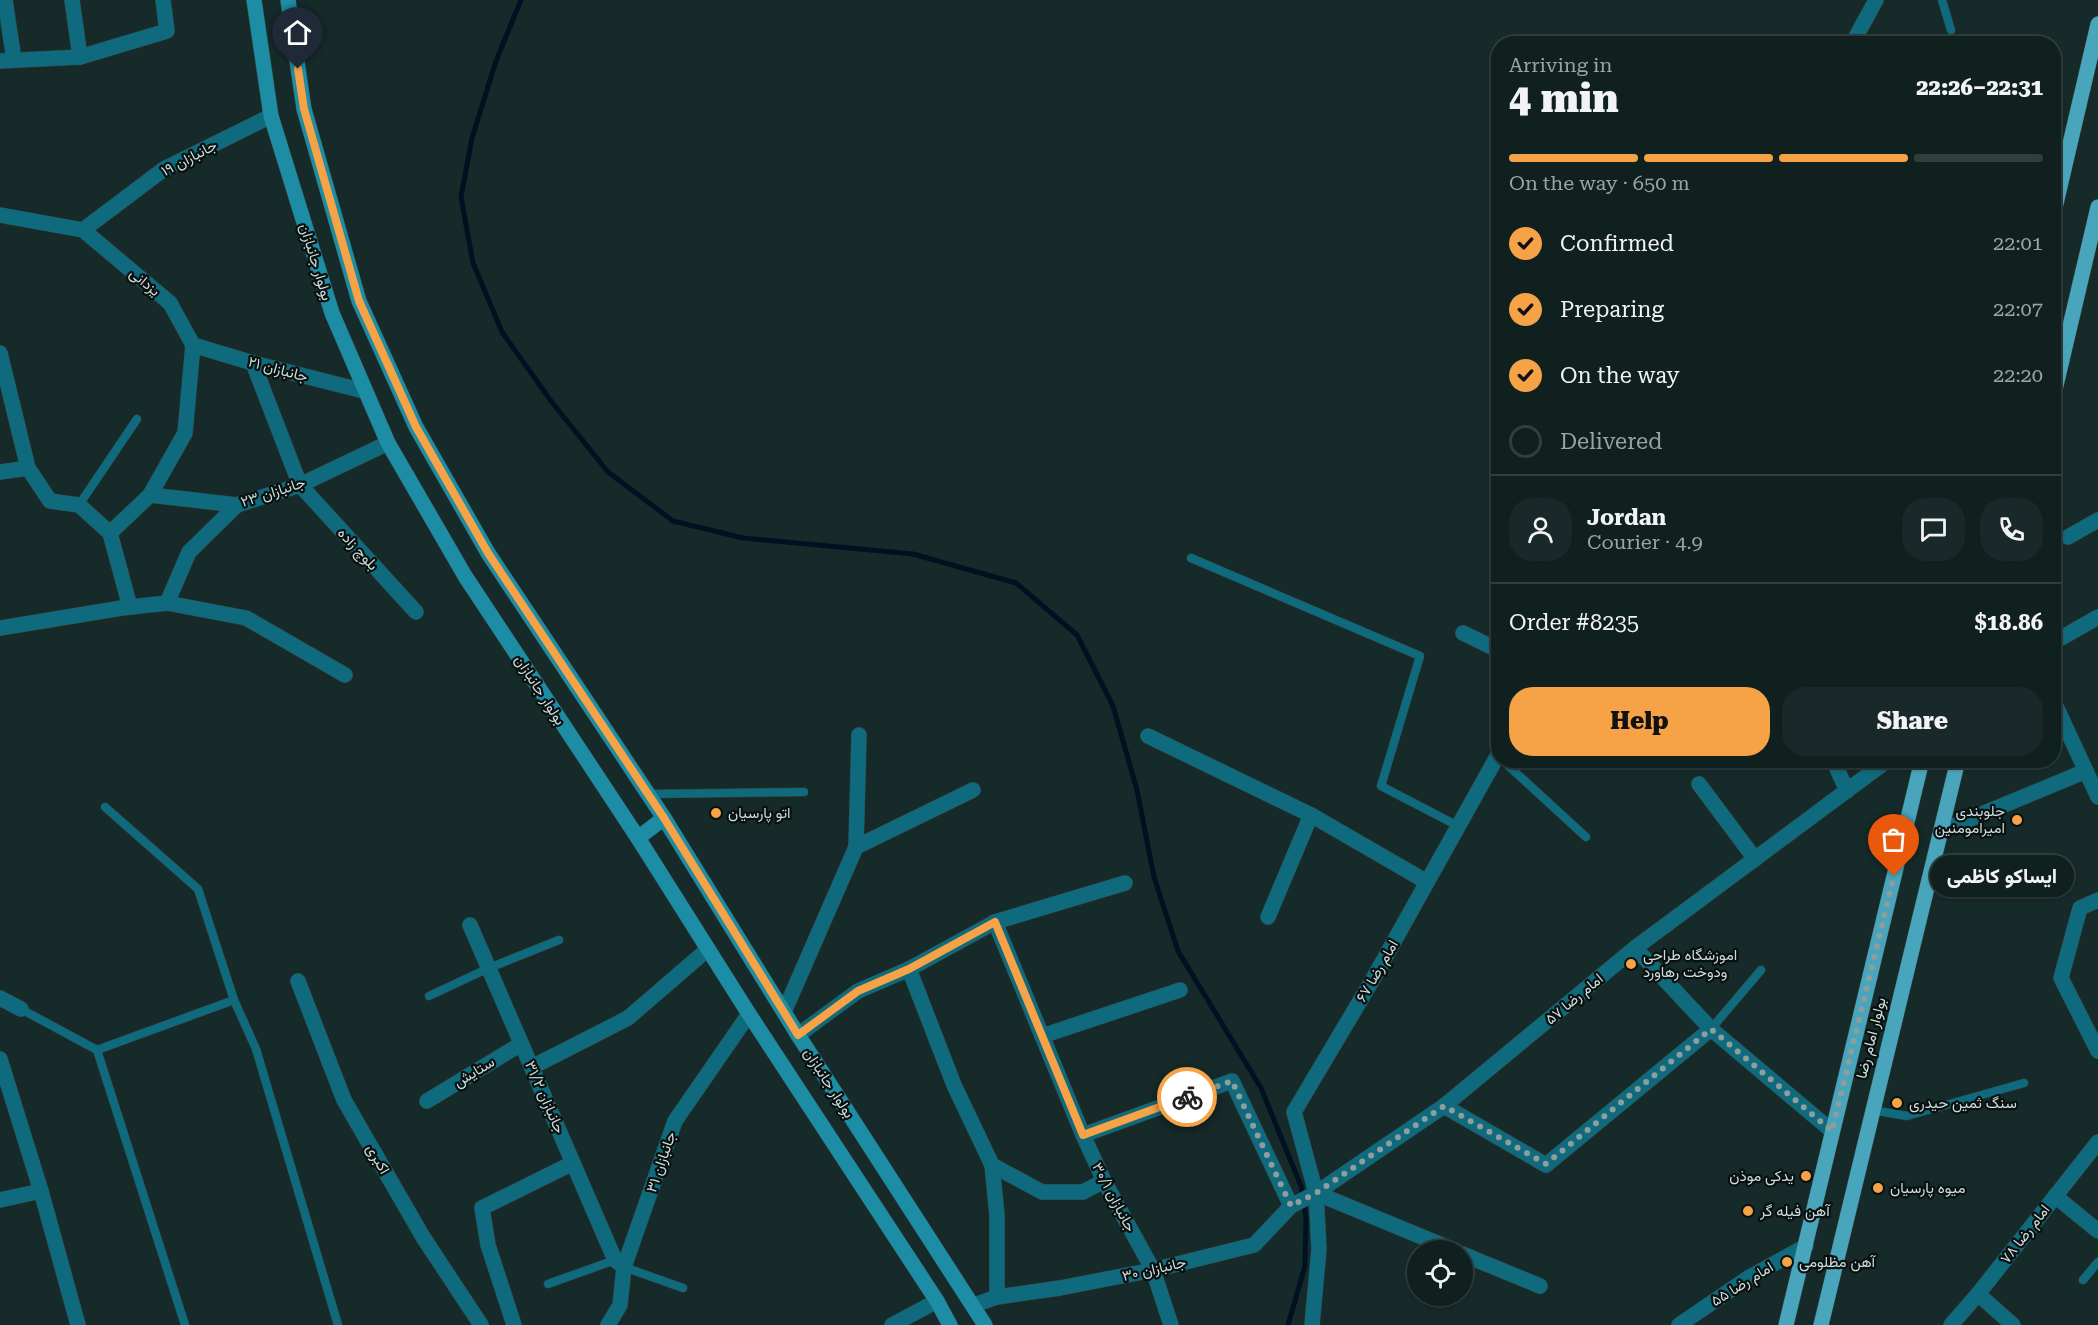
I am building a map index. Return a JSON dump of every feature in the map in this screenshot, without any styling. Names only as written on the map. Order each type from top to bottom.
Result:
[{"type":"main road","name":"بولوار جانبازان","points":[[254,0],[271,116],[332,313],[388,443],[465,576],[638,838],[749,1014],[937,1301],[950,1325]]},
{"type":"main road","name":"بولوار جانبازان","points":[[288,0],[304,109],[359,301],[416,427],[488,553],[664,818],[798,1035],[985,1325]]},
{"type":"main road","points":[[2061,182],[2098,24]]},
{"type":"main road","points":[[2061,364],[2098,207]]},
{"type":"main road","name":"بولوار امام رضا","points":[[1786,1325],[1920,768]]},
{"type":"main road","name":"بولوار امام رضا","points":[[1821,1325],[1956,768]]},
{"type":"main road","points":[[638,838],[664,818]]},
{"type":"street","points":[[5,0],[7,61],[80,57],[166,31],[163,0]]},
{"type":"street","points":[[72,0],[80,57]]},
{"type":"street","points":[[1856,36],[1874,1]]},
{"type":"street","name":"جانبازان ۱۹","points":[[83,230],[164,169],[271,116]]},
{"type":"street","points":[[0,215],[83,230]]},
{"type":"street","name":"یزدانی","points":[[83,230],[171,303],[193,345]]},
{"type":"street","points":[[110,533],[150,495],[185,433],[193,345]]},
{"type":"street","name":"جانبازان ۲۱","points":[[193,345],[364,391]]},
{"type":"street","points":[[0,353],[28,468],[50,501],[79,505],[110,533],[130,607]]},
{"type":"street","points":[[253,363],[300,486]]},
{"type":"street","name":"جانبازان ۲۳","points":[[150,495],[237,505],[300,486],[388,443]]},
{"type":"street","points":[[0,472],[28,468]]},
{"type":"street","name":"بلوچ زاده","points":[[300,486],[416,612]]},
{"type":"street","points":[[167,603],[189,552],[237,505]]},
{"type":"street","points":[[2068,537],[2098,520]]},
{"type":"street","points":[[0,628],[167,603],[246,618],[345,675]]},
{"type":"street","points":[[2061,638],[2098,617]]},
{"type":"street","points":[[1463,633],[1491,647]]},
{"type":"street","points":[[2061,717],[2098,796]]},
{"type":"street","points":[[784,1012],[856,847],[859,735]]},
{"type":"street","points":[[1148,736],[1311,815],[1427,882]]},
{"type":"street","name":"امام رضا ۶۷","points":[[1312,1325],[1319,1249],[1316,1193],[1294,1112],[1373,980],[1491,768]]},
{"type":"street","points":[[1837,768],[1847,791]]},
{"type":"street","name":"امام رضا ۵۷","points":[[1316,1193],[1444,1106],[1635,948],[1877,768]]},
{"type":"street","points":[[1941,831],[2086,771]]},
{"type":"street","points":[[1700,784],[1755,859]]},
{"type":"street","points":[[856,847],[973,790]]},
{"type":"street","points":[[1268,917],[1311,815]]},
{"type":"street","points":[[798,1035],[858,991],[909,969],[995,922],[1125,883]]},
{"type":"street","points":[[2098,900],[2080,908],[2061,978],[2098,1052]]},
{"type":"street","name":"جانبازان ۳۰/۱","points":[[995,922],[1083,1135],[1104,1181],[1153,1270],[1171,1325]]},
{"type":"street","name":"جانبازان ۳۱/۲","points":[[470,924],[573,1162],[620,1264]]},
{"type":"street","points":[[1635,948],[1711,1029],[1832,1131]]},
{"type":"street","points":[[532,1067],[628,1018],[708,949]]},
{"type":"street","points":[[909,969],[954,1085],[992,1165],[997,1215],[997,1297]]},
{"type":"street","name":"اکبری","points":[[298,981],[344,1100],[423,1237],[481,1325]]},
{"type":"street","points":[[1042,1036],[1180,990]]},
{"type":"street","points":[[0,998],[21,1008]]},
{"type":"street","name":"جانبازان ۳۱","points":[[608,1325],[620,1305],[620,1264],[675,1121],[749,1014]]},
{"type":"street","points":[[1444,1106],[1546,1164],[1711,1029]]},
{"type":"street","name":"ستایش","points":[[427,1101],[521,1044]]},
{"type":"street","points":[[0,1059],[3,1079],[41,1191],[78,1325]]},
{"type":"street","points":[[1083,1135],[1232,1081],[1291,1206]]},
{"type":"street","name":"امام رضا ۷۸","points":[[1951,1325],[2098,1142]]},
{"type":"street","points":[[514,1325],[488,1245],[482,1208],[573,1162]]},
{"type":"street","points":[[992,1165],[1042,1192],[1083,1192],[1104,1181]]},
{"type":"street","points":[[0,1200],[41,1191]]},
{"type":"street","points":[[1316,1193],[1429,1240]]},
{"type":"street","name":"جانبازان ۳۰","points":[[974,1305],[997,1297],[1060,1288],[1153,1270],[1254,1245],[1291,1206],[1316,1193]]},
{"type":"street","points":[[2055,1196],[2098,1231]]},
{"type":"street","name":"امام رضا ۵۵","points":[[1679,1325],[1748,1278],[1806,1246]]},
{"type":"street","points":[[1473,1259],[1540,1286]]},
{"type":"street","points":[[1978,1294],[2013,1325]]},
{"type":"street","points":[[892,1325],[937,1301]]},
{"type":"street","points":[[1696,1325],[1706,1307]]},
{"type":"lane","points":[[1942,0],[1951,30]]},
{"type":"lane","points":[[79,505],[137,419]]},
{"type":"lane","points":[[1191,558],[1420,656],[1382,786],[1458,826]]},
{"type":"lane","points":[[1511,768],[1586,837]]},
{"type":"lane","points":[[648,794],[804,792]]},
{"type":"lane","points":[[105,807],[198,889],[234,1000],[256,1049],[338,1325]]},
{"type":"lane","points":[[429,996],[489,968],[559,940]]},
{"type":"lane","points":[[1711,1029],[1761,970]]},
{"type":"lane","points":[[97,1050],[234,1000]]},
{"type":"lane","points":[[21,1008],[97,1050],[185,1325]]},
{"type":"lane","points":[[1872,1110],[1907,1116],[2024,1083]]},
{"type":"lane","points":[[2083,1280],[2098,1262]]},
{"type":"lane","points":[[548,1284],[620,1264],[683,1288]]},
{"type":"waterway","points":[[521,0],[496,61],[472,138],[461,197],[473,263],[502,332],[551,401],[608,472],[673,521],[743,538],[913,554],[1016,583],[1077,635],[1113,706],[1137,790],[1154,877],[1178,951],[1261,1088],[1301,1186],[1306,1218],[1305,1266],[1288,1325]]},
{"type":"way so far","points":[[1187,1097],[1232,1081],[1291,1206],[1316,1193],[1444,1106],[1546,1164],[1711,1029],[1832,1131],[1894,876]]},
{"type":"place","name":"اتو پارسیان","points":[[716,813]]},
{"type":"place","name":"جلوبندی امیرامومنین","points":[[2017,820]]},
{"type":"place","name":"ایساکو کاظمی","points":[[1894,876]]},
{"type":"place","name":"اموزشگاه طراحی ودوخت رهاورد","points":[[1631,964]]},
{"type":"place","name":"سنگ ثمین حیدری","points":[[1897,1103]]},
{"type":"place","name":"یدکی موذن","points":[[1806,1176]]},
{"type":"place","name":"میوه پارسیان","points":[[1878,1188]]},
{"type":"place","name":"آهن فیله گر","points":[[1748,1211]]},
{"type":"place","name":"آهن مظلومی","points":[[1787,1262]]},
{"type":"route","points":[[298,69],[304,109],[359,301],[416,427],[488,553],[664,818],[798,1035],[858,991],[909,969],[995,922],[1083,1135],[1187,1097]]}]
